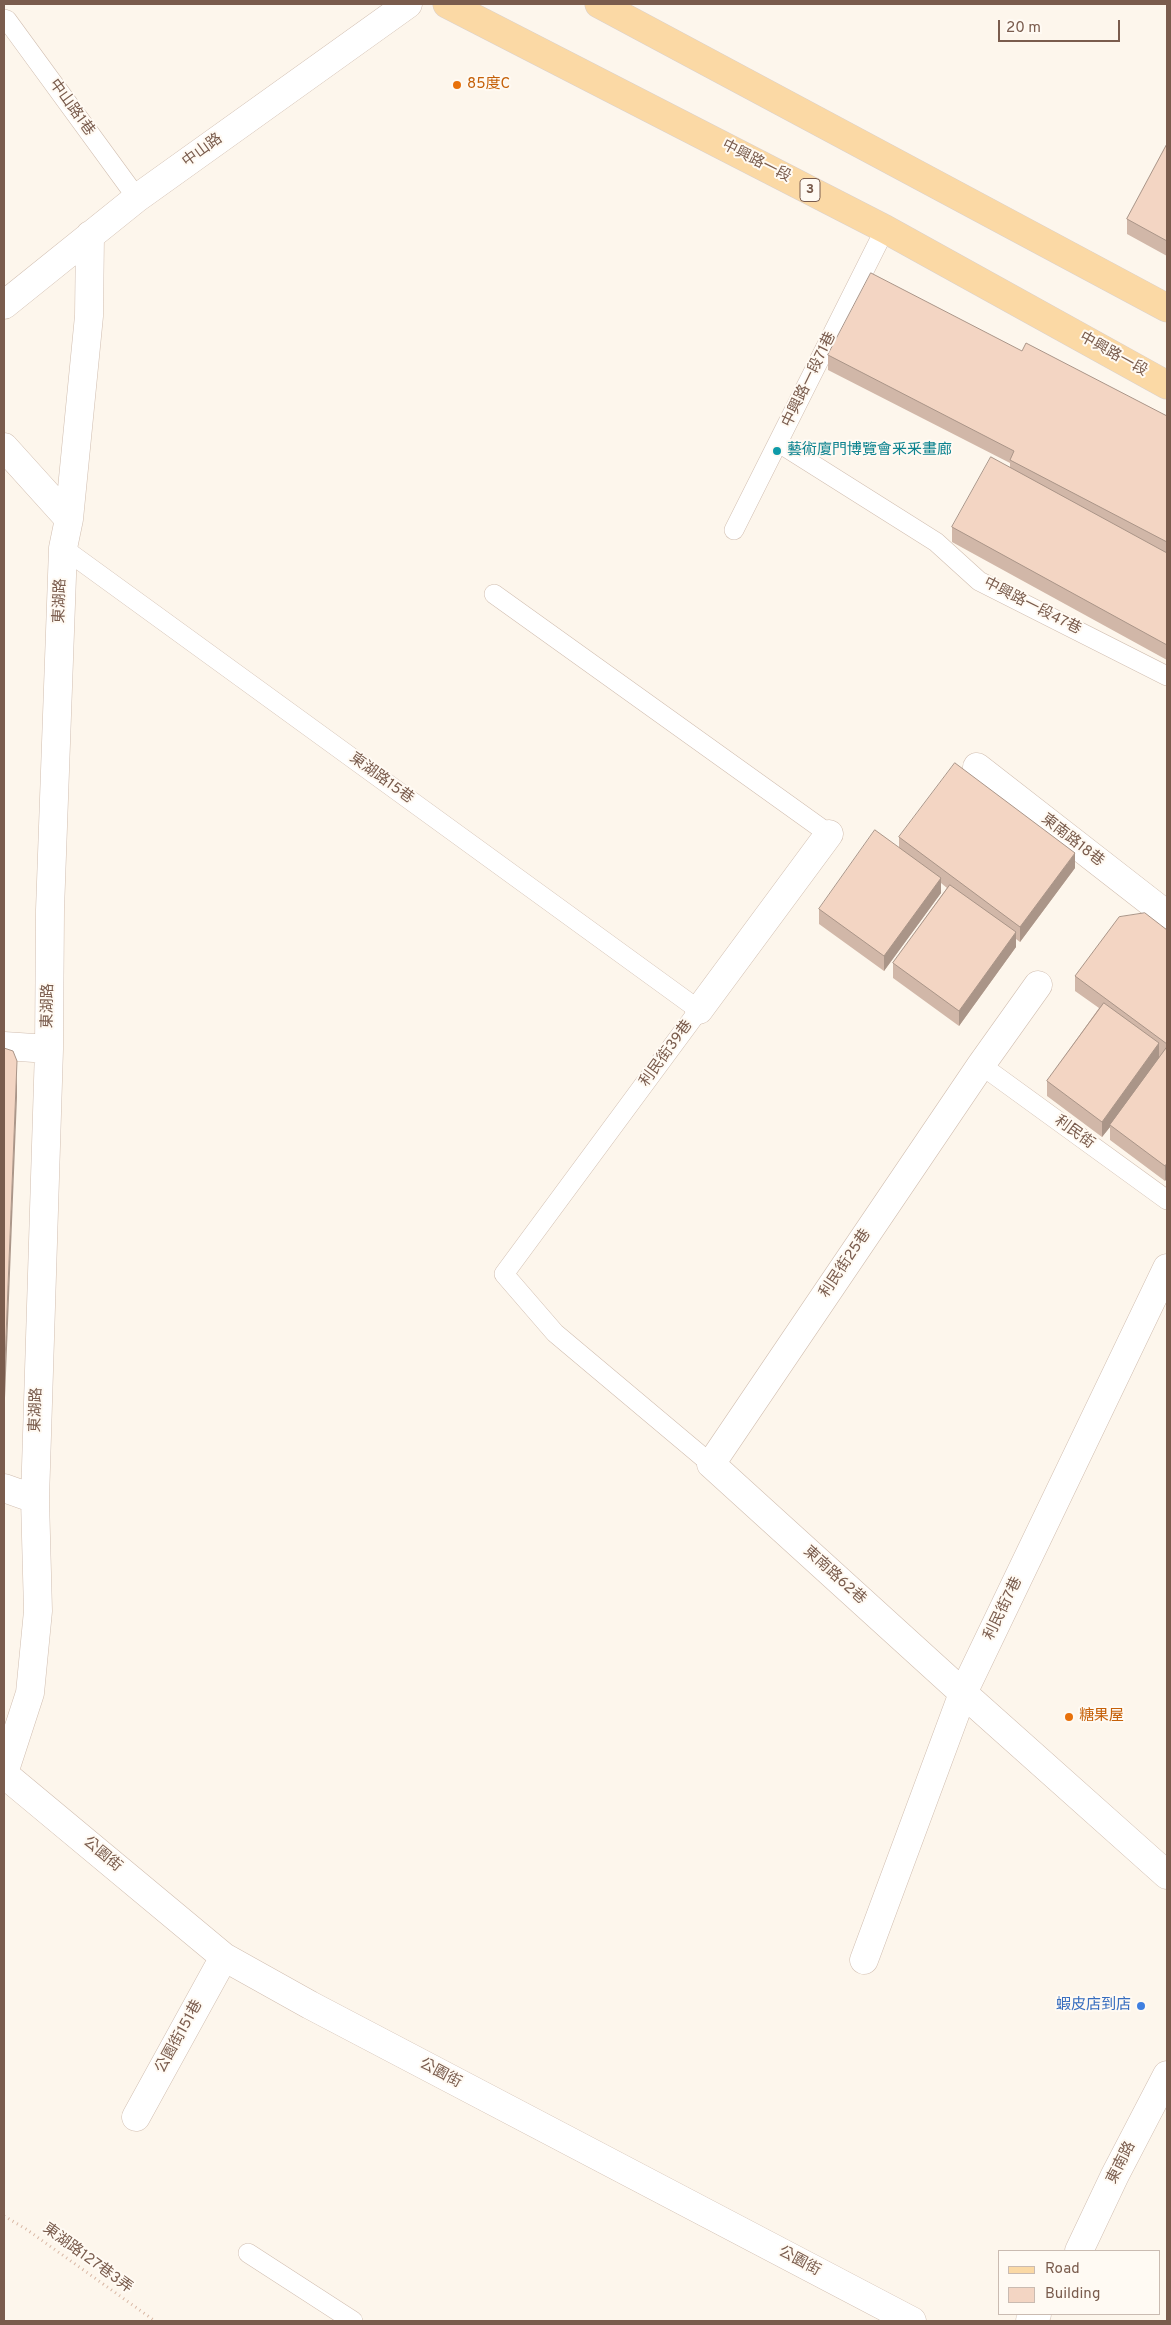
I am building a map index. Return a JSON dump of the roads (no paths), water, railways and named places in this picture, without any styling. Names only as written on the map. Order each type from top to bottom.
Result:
[{"type":"main road","name":"中興路一段","points":[[447,4],[885,228],[1167,385]]},
{"type":"main road","points":[[600,4],[1167,308]]},
{"type":"street","name":"中山路","points":[[4,305],[138,198],[408,4]]},
{"type":"street","name":"東湖路","points":[[4,1774],[30,1693],[38,1611],[35,1498],[49,1049],[50,910],[63,548],[68,519],[89,316],[90,235]]},
{"type":"street","points":[[4,447],[68,519]]},
{"type":"street","name":"東南路18巷","points":[[977,767],[1167,915]]},
{"type":"street","name":"利民街39巷","points":[[699,1010],[829,834]]},
{"type":"street","name":"利民街25巷","points":[[711,1464],[981,1065],[1038,985]]},
{"type":"street","points":[[4,1046],[49,1049]]},
{"type":"street","name":"利民街7巷","points":[[864,1960],[963,1693],[1167,1268]]},
{"type":"street","name":"東南路62巷","points":[[711,1464],[1167,1875]]},
{"type":"street","points":[[4,1488],[35,1498]]},
{"type":"street","name":"公園街","points":[[4,1774],[224,1957],[310,2006],[912,2321]]},
{"type":"street","name":"公園街151巷","points":[[136,2117],[224,1957]]},
{"type":"street","name":"東南路","points":[[1079,2250],[1115,2175],[1167,2075]]},
{"type":"lane","name":"中山路1巷","points":[[4,19],[7,20],[138,198]]},
{"type":"lane","name":"中興路一段71巷","points":[[734,530],[885,228]]},
{"type":"lane","name":"中興路一段47巷","points":[[779,443],[936,542],[979,580],[1167,676]]},
{"type":"lane","name":"東湖路15巷","points":[[63,548],[699,1010]]},
{"type":"lane","points":[[494,594],[829,834]]},
{"type":"lane","name":"利民街39巷","points":[[504,1274],[699,1010]]},
{"type":"lane","name":"利民街","points":[[981,1065],[1167,1200]]},
{"type":"lane","name":"東南路62巷","points":[[504,1274],[555,1333],[711,1464]]},
{"type":"lane","points":[[248,2253],[353,2321]]},
{"type":"place","name":"85度C","points":[[457,85]]},
{"type":"place","name":"藝術廈門博覽會釆釆畫廊","points":[[777,451]]},
{"type":"place","name":"糖果屋","points":[[1069,1717]]},
{"type":"place","name":"蝦皮店到店","points":[[1141,2006]]}]
